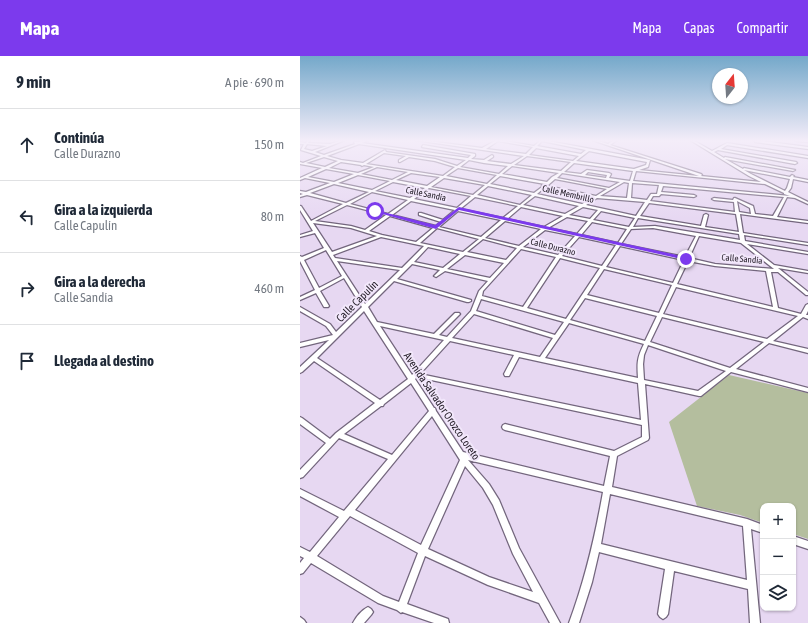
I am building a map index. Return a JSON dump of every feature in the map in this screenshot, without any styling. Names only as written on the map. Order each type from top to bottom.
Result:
[{"type":"street","points":[[312,166],[474,196],[590,221],[631,226],[656,227],[808,254]]},
{"type":"street","points":[[300,179],[329,166]]},
{"type":"street","name":"Calle Membrillo","points":[[372,166],[444,176],[487,184],[637,217],[808,244]]},
{"type":"street","points":[[417,244],[509,166]]},
{"type":"street","points":[[514,166],[582,175],[587,171],[609,174],[607,179],[630,182],[786,195],[808,203]]},
{"type":"street","points":[[436,276],[567,166]]},
{"type":"street","points":[[606,166],[717,179],[764,182]]},
{"type":"street","points":[[629,198],[630,182],[635,170],[646,166]]},
{"type":"street","points":[[674,166],[717,179]]},
{"type":"street","points":[[772,166],[793,170]]},
{"type":"street","points":[[775,217],[789,188],[794,166]]},
{"type":"street","points":[[300,196],[376,167]]},
{"type":"street","points":[[366,231],[457,167],[545,184],[598,197],[629,198],[808,222]]},
{"type":"street","points":[[739,168],[808,181]]},
{"type":"street","points":[[739,168],[786,195]]},
{"type":"street","points":[[312,222],[348,205],[410,172]]},
{"type":"street","name":"Calle Sandía","points":[[306,177],[728,267],[769,268],[808,272]]},
{"type":"street","points":[[553,178],[611,189]]},
{"type":"street","points":[[717,179],[718,190]]},
{"type":"street","points":[[300,475],[338,435],[381,404],[414,377],[472,312],[480,297],[481,291],[520,247],[545,228],[623,181]]},
{"type":"street","points":[[660,193],[661,185]]},
{"type":"street","points":[[694,188],[694,207]]},
{"type":"street","name":"Calle Durazno","points":[[300,192],[558,257],[805,316]]},
{"type":"street","points":[[541,360],[652,196],[660,193],[694,196]]},
{"type":"street","points":[[714,198],[736,200],[752,207],[753,214]]},
{"type":"street","points":[[736,200],[741,234],[745,244],[769,268],[778,271],[807,292]]},
{"type":"street","points":[[524,309],[558,257],[601,209]]},
{"type":"street","name":"Avenida Salvador Orozco Loreto","points":[[301,210],[312,222],[316,231],[375,323],[414,377],[463,458],[486,486],[516,551],[555,623]]},
{"type":"street","points":[[420,214],[443,221]]},
{"type":"street","points":[[703,227],[706,215]]},
{"type":"street","points":[[312,222],[351,227],[381,236],[507,262]]},
{"type":"street","points":[[300,236],[316,231]]},
{"type":"street","points":[[505,427],[614,454],[646,438],[641,355],[698,235]]},
{"type":"street","points":[[326,306],[300,259],[331,254],[381,236]]},
{"type":"street","name":"Calle Capulín","points":[[300,371],[428,245]]},
{"type":"street","points":[[331,254],[402,269]]},
{"type":"street","points":[[410,262],[491,280]]},
{"type":"street","points":[[769,268],[776,309]]},
{"type":"street","points":[[300,299],[345,276]]},
{"type":"street","points":[[393,279],[469,301]]},
{"type":"street","points":[[584,296],[769,340],[808,351]]},
{"type":"street","points":[[480,297],[647,343],[730,370],[808,390]]},
{"type":"street","points":[[375,323],[699,394],[769,340],[805,316],[808,306]]},
{"type":"street","points":[[300,309],[328,325],[336,336],[300,345]]},
{"type":"street","points":[[472,312],[557,336]]},
{"type":"street","points":[[435,336],[457,314]]},
{"type":"street","points":[[507,374],[517,354]]},
{"type":"street","points":[[313,358],[381,404]]},
{"type":"street","points":[[414,377],[645,423]]},
{"type":"street","points":[[300,570],[433,410]]},
{"type":"street","points":[[300,420],[330,443]]},
{"type":"street","points":[[338,435],[392,458]]},
{"type":"street","points":[[574,623],[584,596],[596,547],[614,454]]},
{"type":"street","points":[[401,608],[423,551],[463,458],[607,490],[747,523],[760,528]]},
{"type":"street","points":[[300,492],[488,581],[541,599]]},
{"type":"street","points":[[747,523],[755,623]]},
{"type":"street","points":[[796,541],[808,545]]},
{"type":"street","points":[[596,547],[752,586]]},
{"type":"street","points":[[300,551],[381,600],[445,622]]},
{"type":"street","points":[[663,614],[670,566]]},
{"type":"street","points":[[358,623],[368,612]]},
{"type":"green space","points":[[729,375],[808,393],[808,539],[796,535],[796,503],[760,503],[760,522],[740,515],[697,506],[669,422]]},
{"type":"route","points":[[375,211],[436,227],[459,209],[686,259]]}]
